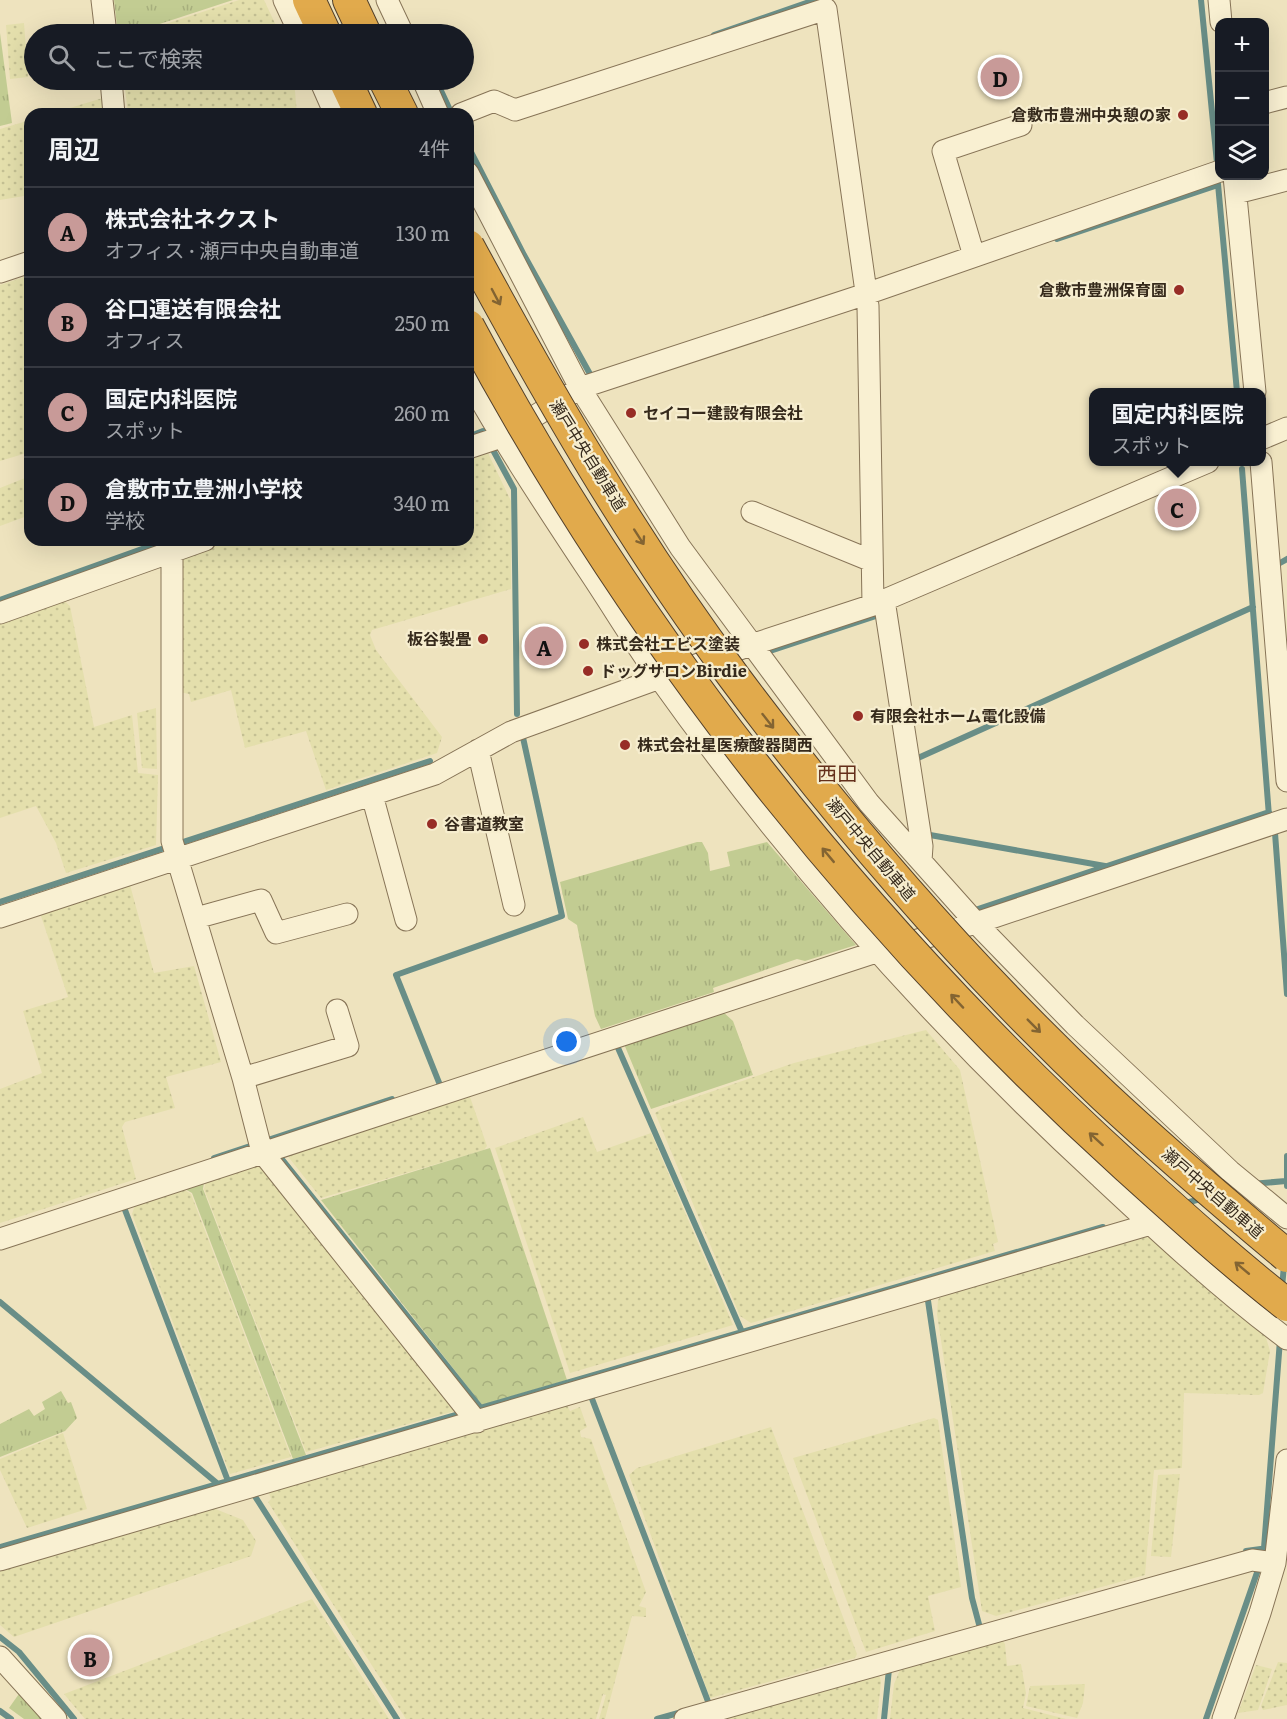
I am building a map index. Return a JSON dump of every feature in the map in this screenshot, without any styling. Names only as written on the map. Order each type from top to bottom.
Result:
[{"type":"highway","points":[[309,0],[320,24]]},
{"type":"highway","points":[[349,0],[360,24]]},
{"type":"highway","points":[[350,90],[358,108]]},
{"type":"highway","points":[[390,90],[399,108]]},
{"type":"highway","name":"瀬戸中央自動車道","points":[[474,257],[519,341],[657,566],[732,674],[822,791],[915,902],[1102,1094],[1193,1177],[1287,1256]]},
{"type":"highway","points":[[474,336],[554,474],[701,697],[800,822],[888,926],[980,1026],[1109,1151],[1178,1214],[1283,1328]]},
{"type":"street","points":[[102,0],[105,24]]},
{"type":"street","points":[[284,0],[295,24]]},
{"type":"street","points":[[387,0],[398,24]]},
{"type":"street","points":[[1219,0],[1221,18]]},
{"type":"street","points":[[474,109],[495,101],[515,110],[826,9],[870,296],[872,561],[922,846],[921,861]]},
{"type":"street","points":[[112,90],[113,108]]},
{"type":"street","points":[[324,90],[332,108]]},
{"type":"street","points":[[427,90],[435,108]]},
{"type":"street","points":[[1269,102],[1287,97]]},
{"type":"street","points":[[974,256],[943,151],[1021,125]]},
{"type":"street","points":[[474,446],[501,437],[580,388],[870,296],[974,256],[1215,173]]},
{"type":"street","points":[[1255,388],[1235,184],[1287,180]]},
{"type":"street","points":[[474,185],[580,388],[680,547],[869,803],[976,923],[1075,1026],[1247,1186],[1283,1215]]},
{"type":"street","points":[[0,272],[24,264]]},
{"type":"street","points":[[474,389],[501,437],[660,679],[804,866],[876,952],[1040,1122],[1144,1218],[1283,1328]]},
{"type":"street","points":[[1266,437],[1287,428]]},
{"type":"street","points":[[0,917],[175,850],[372,795],[435,774],[511,732],[751,645],[879,603],[1199,466]]},
{"type":"street","points":[[1262,466],[1278,557],[1287,781]]},
{"type":"street","points":[[752,512],[872,561]]},
{"type":"street","points":[[0,613],[170,546]]},
{"type":"street","points":[[173,546],[171,581],[175,850],[265,1146],[477,1422]]},
{"type":"street","points":[[478,750],[514,905]]},
{"type":"street","points":[[372,795],[406,920]]},
{"type":"street","points":[[0,1239],[265,1146],[614,1039],[876,952],[976,923],[1287,819]]},
{"type":"street","points":[[196,918],[261,900],[276,933],[347,914]]},
{"type":"street","points":[[243,1078],[348,1046],[337,1010]]},
{"type":"street","points":[[0,1560],[927,1290],[1144,1218]]},
{"type":"street","points":[[1223,1719],[1260,1613],[1265,1562],[1287,1460]]},
{"type":"street","points":[[684,1719],[1265,1562]]},
{"type":"street","points":[[0,1657],[56,1719]]},
{"type":"shaded area","points":[[239,0],[264,0],[275,24],[166,24]]},
{"type":"shaded area","points":[[24,23],[24,77],[10,79],[6,25]]},
{"type":"shaded area","points":[[125,90],[295,90],[296,108],[127,108]]},
{"type":"shaded area","points":[[106,97],[107,108],[70,108]]},
{"type":"shaded area","points":[[24,122],[24,196],[0,200],[0,129]]},
{"type":"shaded area","points":[[24,277],[24,454],[0,461],[0,285]]},
{"type":"shaded area","points":[[487,451],[511,501],[511,589],[372,630],[370,635],[376,650],[442,737],[437,753],[326,790],[306,731],[245,748],[231,690],[191,702],[189,694],[179,692],[181,562],[185,557],[214,546],[474,546],[474,456]]},
{"type":"shaded area","points":[[24,478],[24,517],[0,526],[0,488]]},
{"type":"shaded area","points":[[61,598],[70,606],[94,727],[132,715],[138,773],[158,775],[156,845],[66,873],[56,843],[36,806],[0,818],[0,620]]},
{"type":"shaded area","points":[[156,708],[157,769],[142,768],[137,713]]},
{"type":"shaded area","points":[[130,885],[154,973],[194,966],[221,1062],[166,1077],[175,1108],[125,1122],[122,1127],[136,1179],[0,1223],[0,1089],[42,1073],[23,1011],[68,997],[40,913]]},
{"type":"shaded area","points":[[926,1030],[960,1070],[998,1242],[993,1244],[995,1251],[751,1323],[740,1316],[655,1113],[794,1063]]},
{"type":"shaded area","points":[[470,1097],[487,1146],[484,1150],[321,1198],[286,1154]]},
{"type":"shaded area","points":[[583,1117],[597,1152],[651,1133],[733,1325],[570,1373],[495,1148]]},
{"type":"shaded area","points":[[255,1165],[265,1168],[455,1411],[306,1452],[204,1189],[206,1181]]},
{"type":"shaded area","points":[[183,1189],[191,1194],[291,1457],[230,1474],[132,1214],[135,1205]]},
{"type":"shaded area","points":[[1146,1237],[1154,1239],[1264,1331],[1270,1351],[1263,1393],[1259,1395],[1184,1393],[1182,1468],[1154,1470],[1145,1575],[996,1616],[982,1611],[937,1314],[938,1300],[940,1297]]},
{"type":"shaded area","points":[[567,1405],[570,1411],[580,1407],[587,1427],[580,1431],[581,1437],[591,1439],[646,1592],[639,1606],[646,1608],[646,1617],[632,1616],[605,1719],[599,1719],[606,1695],[603,1694],[596,1719],[406,1719],[268,1502],[271,1499],[268,1490]]},
{"type":"shaded area","points":[[934,1418],[938,1420],[961,1587],[928,1596],[935,1631],[866,1652],[793,1458]]},
{"type":"shaded area","points":[[771,1427],[857,1654],[855,1658],[710,1698],[629,1475],[637,1468]]},
{"type":"shaded area","points":[[63,1433],[87,1509],[27,1528],[0,1470],[0,1459]]},
{"type":"shaded area","points":[[1180,1474],[1171,1557],[1151,1556],[1158,1475]]},
{"type":"shaded area","points":[[213,1508],[243,1520],[256,1541],[251,1556],[14,1637],[0,1625],[0,1568]]},
{"type":"shaded area","points":[[312,1599],[389,1719],[85,1719],[64,1694]]},
{"type":"shaded area","points":[[999,1636],[1005,1644],[1007,1666],[1021,1664],[1026,1693],[1023,1708],[1066,1719],[890,1719],[894,1684],[900,1670],[910,1663]]},
{"type":"shaded area","points":[[1278,1662],[1287,1663],[1287,1705],[1263,1710],[1261,1706]]},
{"type":"shaded area","points":[[1256,1665],[1272,1669],[1258,1710],[1238,1713]]},
{"type":"shaded area","points":[[879,1675],[881,1682],[877,1719],[712,1719]]},
{"type":"shaded area","points":[[1085,1684],[1083,1703],[1077,1718],[1026,1706],[1030,1686]]},
{"type":"green space","points":[[114,0],[233,0],[160,24],[117,24]]},
{"type":"green space","points":[[0,33],[12,123],[0,126]]},
{"type":"green space","points":[[702,842],[708,853],[710,871],[730,866],[727,852],[767,842],[856,945],[805,961],[797,959],[713,988],[714,992],[601,1029],[595,1016],[577,925],[568,919],[560,882]]},
{"type":"green space","points":[[722,1011],[733,1021],[753,1075],[651,1109],[624,1044]]},
{"type":"green space","points":[[490,1148],[567,1380],[482,1405],[321,1200]]},
{"type":"green space","points":[[204,1182],[203,1189],[306,1455],[293,1459],[192,1193],[183,1188]]},
{"type":"green space","points":[[61,1391],[68,1403],[71,1402],[77,1418],[65,1431],[0,1457],[0,1424],[29,1409],[34,1416],[45,1409],[42,1402]]},
{"type":"green space","points":[[21,1691],[44,1719],[24,1719],[9,1708]]},
{"type":"waterway","points":[[714,35],[815,0]]},
{"type":"waterway","points":[[1201,0],[1215,143]]},
{"type":"waterway","points":[[441,90],[449,108]]},
{"type":"waterway","points":[[474,158],[524,255],[590,374]]},
{"type":"waterway","points":[[1218,184],[1237,388]]},
{"type":"waterway","points":[[1057,239],[1218,185]]},
{"type":"waterway","points":[[474,435],[483,431]]},
{"type":"waterway","points":[[493,450],[514,489],[517,714]]},
{"type":"waterway","points":[[1242,469],[1269,816]]},
{"type":"waterway","points":[[0,600],[150,546]]},
{"type":"waterway","points":[[1280,563],[1287,559]]},
{"type":"waterway","points":[[918,758],[1253,607]]},
{"type":"waterway","points":[[767,652],[879,615]]},
{"type":"waterway","points":[[440,1085],[396,975],[562,916],[522,733]]},
{"type":"waterway","points":[[0,902],[430,761]]},
{"type":"waterway","points":[[978,909],[1269,812]]},
{"type":"waterway","points":[[1275,833],[1287,994]]},
{"type":"waterway","points":[[930,835],[1105,866]]},
{"type":"waterway","points":[[615,1041],[742,1332]]},
{"type":"waterway","points":[[214,1158],[392,1099]]},
{"type":"waterway","points":[[277,1153],[481,1408]]},
{"type":"waterway","points":[[1287,1156],[1287,1186]]},
{"type":"waterway","points":[[1251,1184],[1286,1181]]},
{"type":"waterway","points":[[1182,1204],[1204,1198]]},
{"type":"waterway","points":[[125,1210],[228,1481]]},
{"type":"waterway","points":[[477,1409],[1103,1227]]},
{"type":"waterway","points":[[1282,1288],[1284,1265]]},
{"type":"waterway","points":[[927,1294],[972,1598],[980,1628]]},
{"type":"waterway","points":[[0,1302],[218,1484]]},
{"type":"waterway","points":[[1264,1548],[1280,1340]]},
{"type":"waterway","points":[[589,1391],[709,1704]]},
{"type":"waterway","points":[[0,1547],[456,1415]]},
{"type":"waterway","points":[[251,1490],[397,1719]]},
{"type":"waterway","points":[[1246,1551],[1268,1548]]},
{"type":"waterway","points":[[1206,1719],[1260,1564]]},
{"type":"waterway","points":[[0,1637],[19,1652],[74,1719]]},
{"type":"waterway","points":[[884,1719],[889,1669]]},
{"type":"waterway","points":[[0,1711],[11,1719]]},
{"type":"waterway","points":[[657,1719],[682,1712]]},
{"type":"place","name":"倉敷市立豊洲小学校","points":[[1000,77]]},
{"type":"place","name":"倉敷市豊洲中央憩の家","points":[[1183,115]]},
{"type":"place","name":"倉敷市豊洲保育園","points":[[1179,290]]},
{"type":"place","name":"セイコー建設有限会社","points":[[631,413]]},
{"type":"place","name":"国定内科医院","points":[[1177,508]]},
{"type":"place","name":"板谷製畳","points":[[483,639]]},
{"type":"place","name":"株式会社エビス塗装","points":[[584,644]]},
{"type":"place","name":"株式会社ネクスト","points":[[544,646]]},
{"type":"place","name":"ドッグサロンBirdie","points":[[588,671]]},
{"type":"place","name":"有限会社ホーム電化設備","points":[[858,716]]},
{"type":"place","name":"株式会社星医療酸器関西","points":[[625,745]]},
{"type":"place","name":"谷書道教室","points":[[432,824]]},
{"type":"place","name":"谷口運送有限会社","points":[[90,1657]]},
{"type":"district","name":"西田","points":[[837,774]]}]
